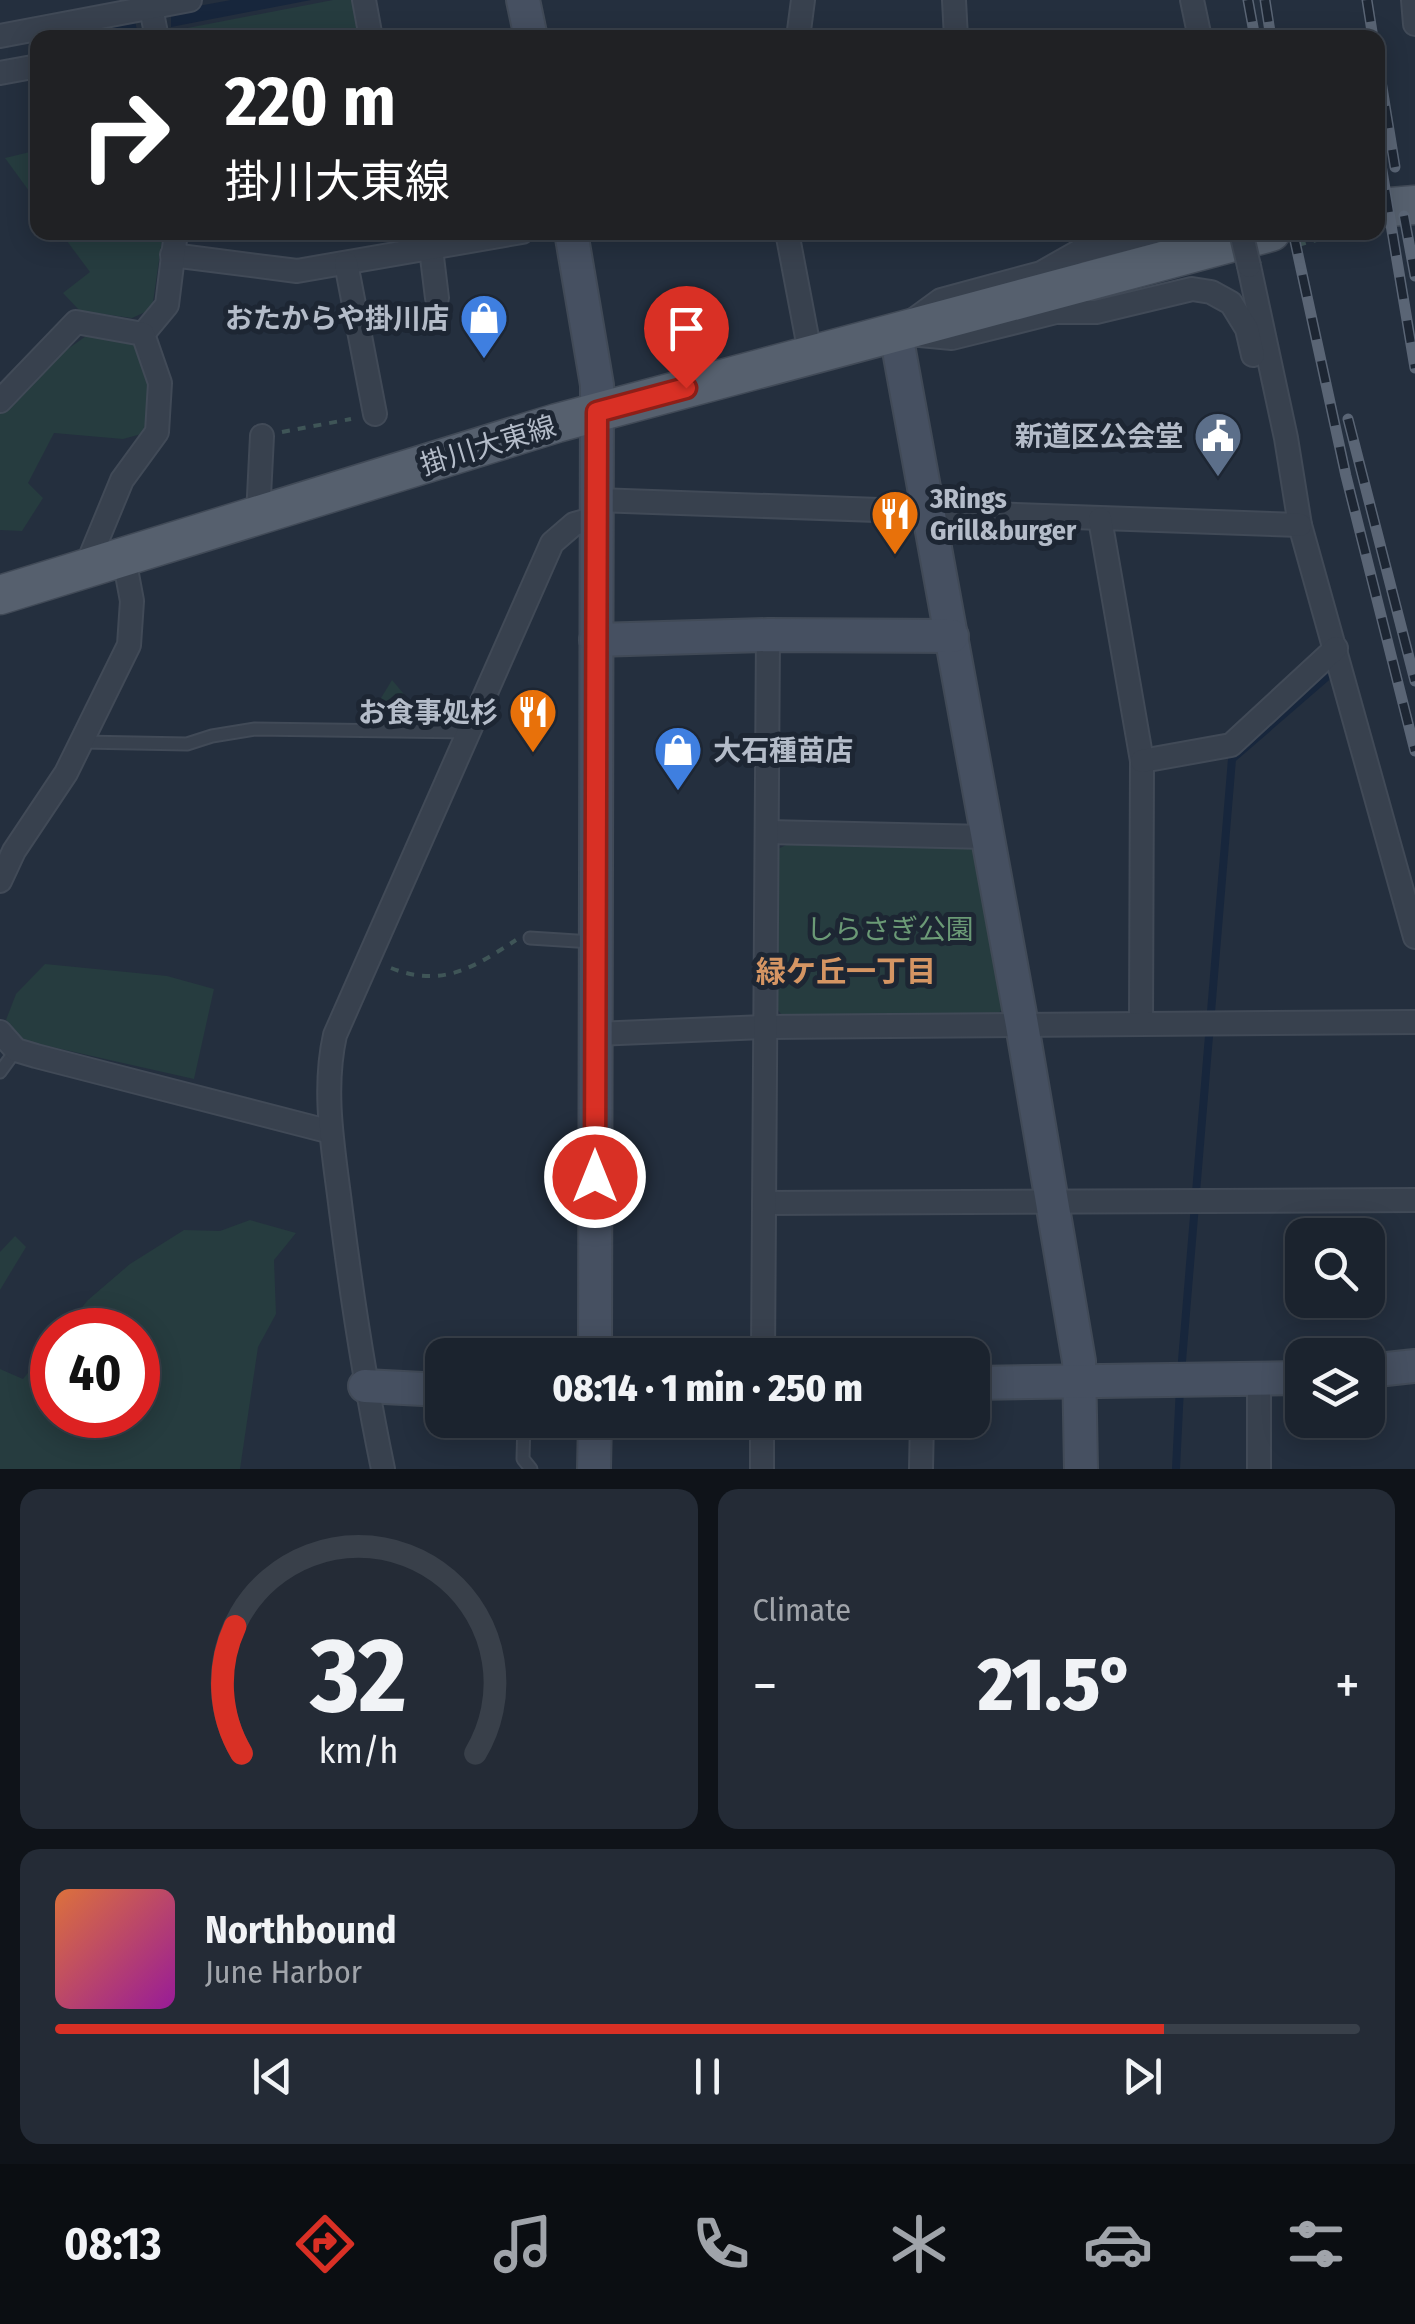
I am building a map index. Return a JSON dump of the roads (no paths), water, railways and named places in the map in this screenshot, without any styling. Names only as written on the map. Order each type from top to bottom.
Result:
[{"type":"main road","points":[[1385,207],[1415,205]]},
{"type":"main road","name":"掛川大東線","points":[[0,596],[597,412],[1242,240]]},
{"type":"street","points":[[0,36],[88,10],[154,23],[190,0]]},
{"type":"street","points":[[364,0],[370,30]]},
{"type":"street","points":[[523,0],[529,30]]},
{"type":"street","points":[[799,30],[803,0]]},
{"type":"street","points":[[954,0],[956,30]]},
{"type":"street","points":[[1192,0],[1198,30]]},
{"type":"street","points":[[1412,0],[1415,24]]},
{"type":"street","points":[[0,73],[30,67]]},
{"type":"street","points":[[143,334],[168,305],[174,244],[296,270],[451,240]]},
{"type":"street","points":[[572,240],[597,412],[595,1338]]},
{"type":"street","points":[[788,240],[810,353]]},
{"type":"street","points":[[896,334],[940,300],[1040,273],[1078,252],[1124,240]]},
{"type":"street","points":[[1243,240],[1286,438],[1300,525],[1415,937]]},
{"type":"street","points":[[416,244],[437,298]]},
{"type":"street","points":[[346,263],[376,414]]},
{"type":"street","points":[[896,334],[952,338],[1056,312],[1096,312],[1192,290],[1211,292],[1231,302],[1247,328],[1269,427],[1286,438]]},
{"type":"street","points":[[0,401],[76,322],[143,334]]},
{"type":"street","points":[[0,880],[14,850],[84,742],[129,644],[132,602],[109,562],[91,556],[122,480],[158,432],[160,383],[143,334]]},
{"type":"street","points":[[896,334],[1052,1203],[1081,1382],[1082,1469]]},
{"type":"street","points":[[258,516],[262,436]]},
{"type":"street","points":[[383,1469],[366,1386],[331,1132],[330,1060],[335,1035],[552,543],[597,509],[930,510],[1300,525]]},
{"type":"street","points":[[1100,519],[1142,761],[1141,1024]]},
{"type":"street","points":[[763,1338],[768,636]]},
{"type":"street","points":[[596,640],[952,636]]},
{"type":"street","points":[[1142,761],[1231,745],[1336,648]]},
{"type":"street","points":[[767,832],[987,837]]},
{"type":"street","points":[[595,1034],[766,1028],[1415,1022]]},
{"type":"street","points":[[4,1038],[331,1132]]},
{"type":"street","points":[[764,1203],[1415,1200]]},
{"type":"street","points":[[1385,1369],[1415,1366]]},
{"type":"street","points":[[990,1383],[1285,1379]]},
{"type":"street","points":[[1259,1380],[1259,1469]]},
{"type":"street","points":[[366,1386],[425,1389]]},
{"type":"street","points":[[594,1438],[594,1469]]},
{"type":"street","points":[[762,1438],[762,1469]]},
{"type":"street","points":[[922,1438],[922,1469]]},
{"type":"lane","points":[[84,742],[187,744],[254,729],[468,732]]},
{"type":"lane","points":[[530,938],[596,942]]},
{"type":"lane","points":[[0,1072],[4,1038]]},
{"type":"lane","points":[[524,1438],[524,1459],[531,1469]]},
{"type":"water","points":[[231,0],[311,0],[171,27],[171,11]]},
{"type":"water","points":[[135,20],[137,30],[83,30]]},
{"type":"waterway","points":[[1181,1373],[1232,759],[1337,668]]},
{"type":"waterway","points":[[1176,1469],[1180,1387]]},
{"type":"railway","points":[[1248,0],[1254,30]]},
{"type":"railway","points":[[1265,0],[1270,30]]},
{"type":"railway","points":[[1367,0],[1372,30]]},
{"type":"railway","points":[[1385,106],[1395,167]]},
{"type":"railway","points":[[1385,189],[1415,368]]},
{"type":"railway","points":[[1404,216],[1415,276]]},
{"type":"railway","points":[[1295,240],[1346,476],[1415,751]]},
{"type":"railway","points":[[1348,419],[1415,681]]},
{"type":"place","name":"おたからや掛川店","points":[[484,360]]},
{"type":"place","name":"新道区公会堂","points":[[1218,478]]},
{"type":"place","name":"3Rings Grill&burger","points":[[895,556]]},
{"type":"place","name":"お食事処杉","points":[[533,754]]},
{"type":"place","name":"大石種苗店","points":[[678,792]]},
{"type":"district","name":"緑ケ丘一丁目","points":[[846,972]]},
{"type":"park label","name":"しらさぎ公園","points":[[890,929]]}]
